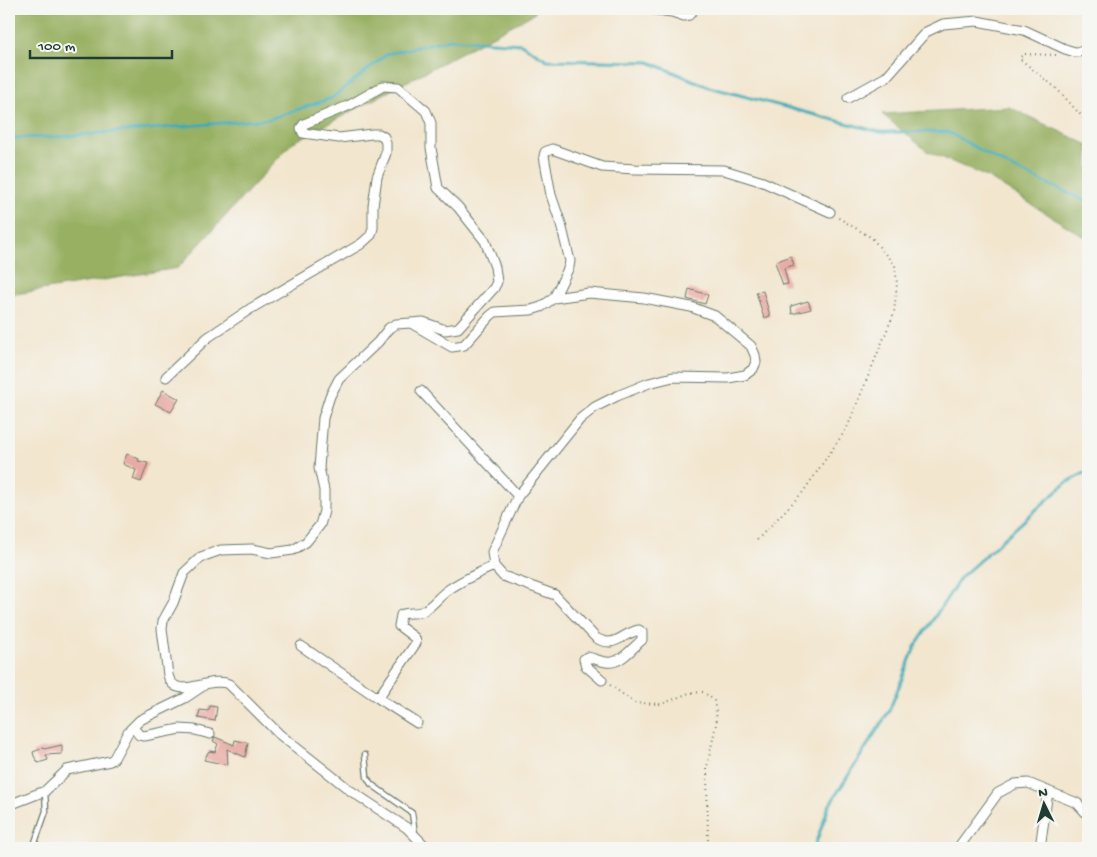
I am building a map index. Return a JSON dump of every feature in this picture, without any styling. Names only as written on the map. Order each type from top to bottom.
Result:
[{"type":"street","points":[[649,9],[672,12],[684,16],[694,9]]},
{"type":"street","points":[[1084,9],[1088,11]]},
{"type":"street","points":[[848,98],[886,77],[926,32],[943,24],[977,21],[1024,30],[1075,52],[1088,51]]},
{"type":"street","points":[[166,377],[207,338],[250,309],[361,244],[371,235],[377,177],[386,154],[384,137],[379,134],[372,134],[339,138],[303,133],[301,128],[304,124],[350,104],[383,86],[392,85],[398,87],[426,111],[431,124],[431,148],[438,188],[458,207],[485,240],[496,274],[497,282],[494,288],[458,328],[445,330],[422,322],[396,324],[388,328],[378,342],[338,379],[330,396],[324,418],[319,468],[324,490],[324,511],[320,525],[306,542],[293,550],[271,552],[221,550],[201,557],[184,573],[173,603],[163,620],[162,629],[169,682],[173,686],[179,688],[219,681],[229,684],[279,734],[351,792],[407,828],[427,848]]},
{"type":"street","points":[[554,298],[569,268],[570,261],[561,224],[551,195],[544,156],[545,152],[552,148],[602,167],[724,170],[763,182],[830,212]]},
{"type":"street","points":[[411,323],[446,344],[458,347],[464,345],[495,312],[531,310],[541,307],[554,298],[589,293],[644,298],[691,307],[715,316],[752,346],[756,355],[756,362],[753,369],[745,375],[728,378],[673,377],[618,396],[595,407],[580,419],[518,496],[492,552],[494,566],[503,576],[555,595],[596,638],[604,642],[617,641],[633,631],[639,630],[642,632],[642,640],[618,661],[604,662],[587,657],[584,659],[586,666],[602,680]]},
{"type":"street","points":[[421,391],[518,496]]},
{"type":"street","points":[[378,698],[416,643],[415,638],[399,626],[401,615],[405,612],[416,613],[423,611],[462,581],[494,566]]},
{"type":"street","points":[[301,646],[417,723]]},
{"type":"street","points":[[9,805],[45,791],[66,770],[110,761],[114,758],[121,742],[140,720],[185,698],[208,683]]},
{"type":"street","points":[[133,727],[139,735],[144,736],[180,729],[210,734]]},
{"type":"street","points":[[958,848],[998,793],[1015,784],[1028,783],[1077,803],[1088,815]]},
{"type":"street","points":[[1040,848],[1048,791]]},
{"type":"lane","points":[[365,755],[367,777],[371,784],[412,813],[415,836]]},
{"type":"lane","points":[[33,848],[46,811],[45,791]]},
{"type":"path","points":[[1061,56],[1025,54],[1020,59],[1056,88],[1088,123]]},
{"type":"path","points":[[757,540],[803,492],[848,428],[894,314],[897,283],[895,266],[872,238],[830,212]]},
{"type":"path","points":[[602,680],[635,702],[662,704],[689,693],[702,692],[714,700],[716,720],[707,767],[708,848]]},
{"type":"green space","points":[[9,9],[533,9],[535,13],[292,143],[178,268],[9,295]]},
{"type":"green space","points":[[1009,107],[1088,145],[1088,237],[1083,236],[987,177],[927,151],[882,114]]},
{"type":"building","points":[[791,256],[794,265],[784,268],[788,284],[783,285],[775,262]]},
{"type":"building","points":[[689,289],[708,295],[705,304],[687,299]]},
{"type":"building","points":[[763,291],[770,316],[764,318],[756,292]]},
{"type":"building","points":[[808,301],[811,309],[792,314],[791,306]]},
{"type":"building","points":[[163,390],[179,399],[171,412],[155,404]]},
{"type":"building","points":[[127,454],[139,459],[138,461],[148,463],[141,482],[133,479],[136,470],[123,464]]},
{"type":"building","points":[[210,706],[217,707],[215,721],[198,718],[200,710],[208,711]]},
{"type":"building","points":[[215,737],[234,745],[235,740],[248,743],[245,757],[227,749],[228,765],[204,760],[209,751],[215,752],[218,744],[213,741]]},
{"type":"building","points":[[62,745],[62,754],[46,755],[48,760],[38,763],[34,756],[33,752],[43,748]]},
{"type":"waterway","points":[[9,138],[56,137],[269,119],[332,98],[387,54],[450,39],[521,44],[547,60],[649,62],[709,87],[880,132],[948,132],[1010,167],[1088,202]]},
{"type":"waterway","points":[[814,848],[829,806],[889,711],[915,647],[961,577],[1066,483],[1088,471]]}]
